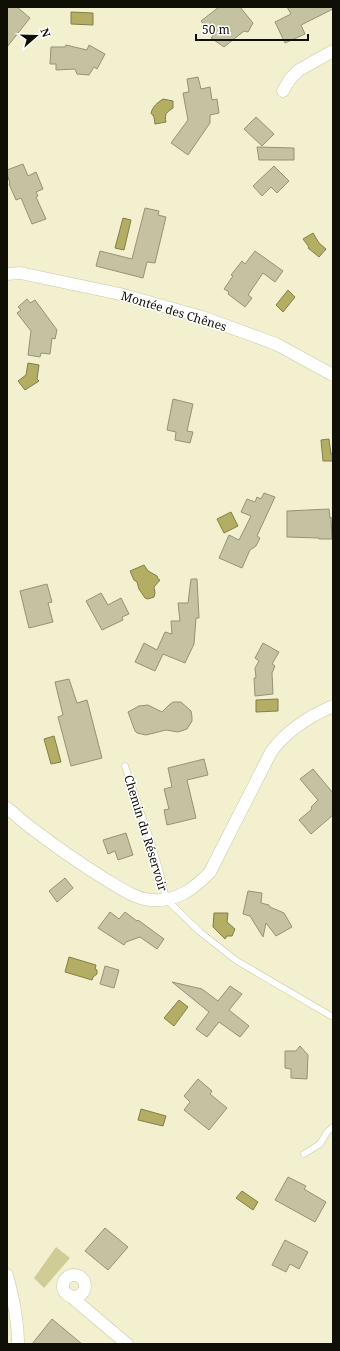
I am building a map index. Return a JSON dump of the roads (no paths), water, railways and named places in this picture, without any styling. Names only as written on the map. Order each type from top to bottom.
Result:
[{"type":"street","points":[[283,91],[290,79],[299,70],[333,51]]},
{"type":"street","name":"Montée des Chênes","points":[[7,274],[20,273],[112,293],[202,317],[276,344],[333,375]]},
{"type":"street","points":[[7,808],[76,861],[127,892],[140,898],[152,900],[179,897],[203,880],[210,872],[264,765],[277,744],[284,737],[318,713],[333,706]]},
{"type":"street","points":[[7,1275],[11,1290],[18,1334],[18,1344]]},
{"type":"street","points":[[69,1296],[77,1297],[83,1293],[86,1288],[84,1280],[80,1276],[72,1275],[66,1279],[63,1284],[64,1289],[69,1296],[127,1344]]},
{"type":"street","points":[[83,1293],[86,1310]]},
{"type":"lane","name":"Chemin du Réservoir","points":[[125,766],[152,845],[166,899]]},
{"type":"lane","points":[[166,899],[200,932],[237,961],[333,1017]]},
{"type":"lane","points":[[304,1154],[320,1144],[327,1132],[333,1127]]}]
